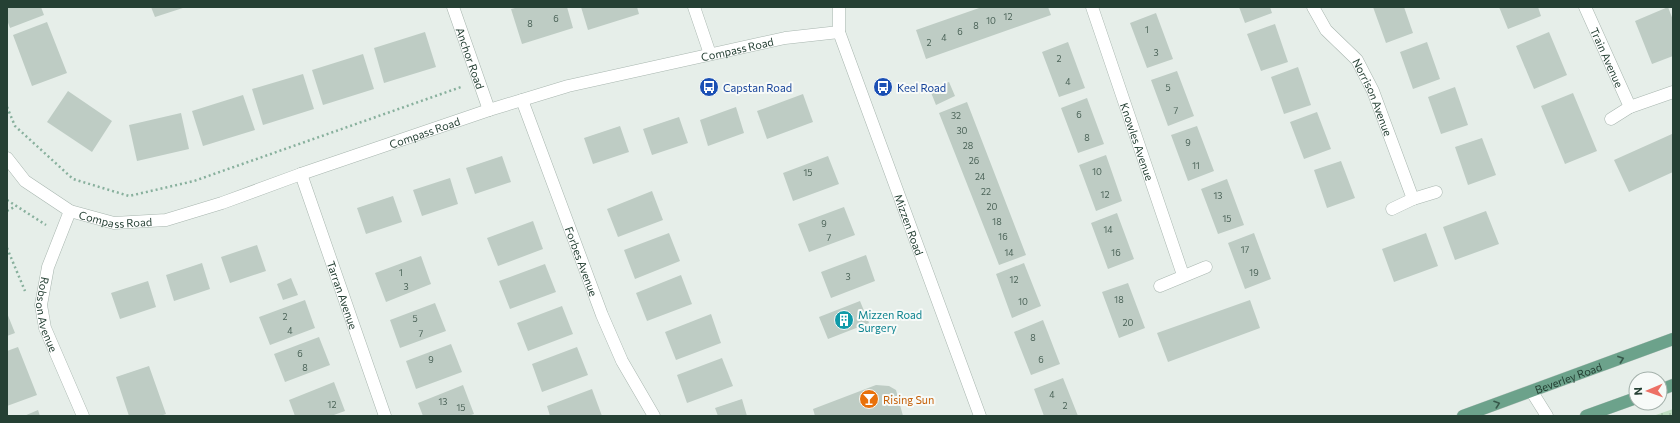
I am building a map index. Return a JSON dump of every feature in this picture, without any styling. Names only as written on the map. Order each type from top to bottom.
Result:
[{"type":"main road","name":"Beverley Road","points":[[1463,416],[1532,392],[1673,339]]},
{"type":"main road","points":[[1586,416],[1628,401]]},
{"type":"street","name":"Anchor Road","points":[[453,7],[489,110]]},
{"type":"street","points":[[694,7],[710,54]]},
{"type":"street","points":[[839,7],[839,32]]},
{"type":"street","name":"Knowles Avenue","points":[[1092,7],[1183,275]]},
{"type":"street","name":"Norrison Avenue","points":[[1313,7],[1326,30],[1357,60],[1373,91],[1413,199]]},
{"type":"street","name":"Train Avenue","points":[[1585,7],[1630,107]]},
{"type":"street","name":"Compass Road","points":[[7,158],[25,181],[70,211],[114,223],[166,220],[222,203],[301,174],[489,110],[568,86],[785,38],[839,32]]},
{"type":"street","name":"Mizzen Road","points":[[839,32],[980,416]]},
{"type":"street","points":[[1611,119],[1630,107],[1673,92]]},
{"type":"street","name":"Forbes Avenue","points":[[522,100],[602,315],[622,361],[654,416]]},
{"type":"street","name":"Tarran Avenue","points":[[301,174],[385,416]]},
{"type":"street","points":[[1392,209],[1413,199],[1436,192]]},
{"type":"street","name":"Robson Avenue","points":[[70,211],[48,267],[41,305],[45,328],[83,416]]},
{"type":"street","points":[[1160,286],[1183,275],[1206,267]]},
{"type":"street","points":[[1532,392],[1547,416]]},
{"type":"path","points":[[7,107],[15,126],[73,179],[129,196],[194,181],[478,81]]},
{"type":"path","points":[[22,210],[7,200],[60,234]]},
{"type":"path","points":[[7,211],[16,206]]},
{"type":"green space","points":[[1673,409],[1673,416],[1653,416],[1668,411]]},
{"type":"building","points":[[7,7],[41,7],[44,15],[10,28],[7,20]]},
{"type":"building","points":[[151,7],[186,7],[155,17]]},
{"type":"building","points":[[519,7],[567,7],[573,28],[522,44],[511,9]]},
{"type":"building","points":[[581,7],[637,7],[639,14],[588,30]]},
{"type":"building","points":[[982,7],[1048,7],[1051,15],[926,59],[916,30]]},
{"type":"building","points":[[1239,7],[1270,7],[1272,13],[1245,23]]},
{"type":"building","points":[[1373,7],[1404,7],[1413,33],[1386,43]]},
{"type":"building","points":[[1499,7],[1538,7],[1541,16],[1508,29]]},
{"type":"building","points":[[1668,7],[1673,20],[1673,56],[1652,64],[1635,21]]},
{"type":"building","points":[[1156,13],[1173,59],[1147,68],[1130,23]]},
{"type":"building","points":[[47,22],[67,73],[32,86],[13,35]]},
{"type":"building","points":[[1275,24],[1288,62],[1261,71],[1247,34]]},
{"type":"building","points":[[425,32],[436,67],[384,83],[374,48]]},
{"type":"building","points":[[1549,32],[1567,75],[1534,89],[1516,46]]},
{"type":"building","points":[[1068,42],[1085,88],[1059,97],[1042,52]]},
{"type":"building","points":[[1427,42],[1440,79],[1413,89],[1400,52]]},
{"type":"building","points":[[363,54],[374,89],[323,105],[312,70]]},
{"type":"building","points":[[1298,67],[1311,105],[1284,114],[1271,77]]},
{"type":"building","points":[[1177,71],[1194,116],[1168,126],[1151,80]]},
{"type":"building","points":[[303,74],[314,109],[263,125],[252,89]]},
{"type":"building","points":[[949,82],[955,96],[936,105],[930,90]]},
{"type":"building","points":[[1455,87],[1468,125],[1441,134],[1428,97]]},
{"type":"building","points":[[68,91],[112,121],[92,152],[47,122]]},
{"type":"building","points":[[1573,93],[1597,151],[1565,164],[1541,106]]},
{"type":"building","points":[[803,94],[813,122],[767,139],[757,111]]},
{"type":"building","points":[[243,95],[255,130],[203,146],[192,111]]},
{"type":"building","points":[[1087,98],[1104,144],[1078,153],[1061,108]]},
{"type":"building","points":[[967,102],[1026,255],[999,265],[939,113]]},
{"type":"building","points":[[736,107],[744,133],[708,146],[700,120]]},
{"type":"building","points":[[1317,112],[1331,149],[1304,159],[1290,122]]},
{"type":"building","points":[[181,113],[189,149],[137,161],[129,125]]},
{"type":"building","points":[[679,117],[688,143],[652,155],[643,129]]},
{"type":"building","points":[[620,126],[629,152],[593,164],[584,138]]},
{"type":"building","points":[[1197,126],[1214,171],[1188,181],[1171,135]]},
{"type":"building","points":[[1672,134],[1673,172],[1629,192],[1614,160]]},
{"type":"building","points":[[1482,138],[1496,175],[1468,185],[1455,147]]},
{"type":"building","points":[[1106,155],[1122,201],[1096,211],[1079,165]]},
{"type":"building","points":[[502,156],[511,182],[475,194],[466,168]]},
{"type":"building","points":[[828,156],[839,184],[793,201],[783,173]]},
{"type":"building","points":[[1341,161],[1355,198],[1327,208],[1314,170]]},
{"type":"building","points":[[450,178],[458,204],[422,216],[413,190]]},
{"type":"building","points":[[1227,179],[1244,225],[1218,234],[1201,189]]},
{"type":"building","points":[[652,191],[663,220],[618,237],[607,209]]},
{"type":"building","points":[[393,196],[402,222],[366,234],[357,208]]},
{"type":"building","points":[[844,207],[855,235],[809,252],[798,224]]},
{"type":"building","points":[[1486,211],[1499,244],[1455,260],[1443,227]]},
{"type":"building","points":[[1117,213],[1134,259],[1108,269],[1091,223]]},
{"type":"building","points":[[533,221],[543,249],[498,266],[487,238]]},
{"type":"building","points":[[669,233],[680,261],[635,279],[624,250]]},
{"type":"building","points":[[1254,233],[1271,279],[1245,289],[1228,243]]},
{"type":"building","points":[[1426,233],[1438,266],[1394,282],[1382,249]]},
{"type":"building","points":[[257,245],[266,271],[230,283],[221,257]]},
{"type":"building","points":[[866,255],[875,281],[831,298],[821,272]]},
{"type":"building","points":[[421,256],[431,284],[386,302],[375,273]]},
{"type":"building","points":[[202,263],[210,289],[174,301],[166,275]]},
{"type":"building","points":[[1024,263],[1041,306],[1012,318],[996,274]]},
{"type":"building","points":[[545,264],[556,292],[510,309],[499,281]]},
{"type":"building","points":[[681,275],[692,304],[647,321],[636,293]]},
{"type":"building","points":[[291,278],[298,295],[283,300],[277,284]]},
{"type":"building","points":[[148,281],[156,307],[120,319],[111,293]]},
{"type":"building","points":[[1128,283],[1145,328],[1119,338],[1102,292]]},
{"type":"building","points":[[305,300],[315,328],[270,345],[259,317]]},
{"type":"building","points":[[1250,300],[1260,328],[1168,362],[1157,333]]},
{"type":"building","name":"Mizzen Road Surgery","points":[[860,301],[869,323],[828,339],[819,317]]},
{"type":"building","points":[[435,303],[446,331],[400,348],[390,320]]},
{"type":"building","points":[[562,306],[573,334],[528,351],[517,323]]},
{"type":"building","points":[[7,313],[15,333],[7,336]]},
{"type":"building","points":[[711,314],[721,343],[676,360],[665,332]]},
{"type":"building","points":[[1043,320],[1060,364],[1031,375],[1014,332]]},
{"type":"building","points":[[319,337],[330,365],[285,382],[274,354]]},
{"type":"building","points":[[451,344],[462,372],[416,389],[406,361]]},
{"type":"building","points":[[18,347],[37,395],[7,406],[7,351]]},
{"type":"building","points":[[577,347],[588,375],[542,392],[532,364]]},
{"type":"building","points":[[722,358],[733,386],[687,403],[677,375]]},
{"type":"building","points":[[149,366],[166,414],[160,416],[129,416],[116,377]]},
{"type":"building","points":[[1063,378],[1078,416],[1044,416],[1034,389]]},
{"type":"building","points":[[334,382],[345,411],[331,416],[295,416],[289,400]]},
{"type":"building","points":[[463,385],[474,414],[468,416],[423,416],[418,403]]},
{"type":"building","name":"Rising Sun","points":[[876,385],[889,386],[896,390],[903,416],[815,416],[813,409]]},
{"type":"building","points":[[592,389],[602,416],[550,416],[547,406]]},
{"type":"building","points":[[742,399],[747,416],[718,416],[715,408]]},
{"type":"building","points":[[38,410],[40,416],[24,416]]},
{"type":"place","name":"Capstan Road","points":[[709,87]]},
{"type":"place","name":"Keel Road","points":[[883,87]]},
{"type":"place","name":"Mizzen Road Surgery","points":[[844,320]]},
{"type":"place","name":"Rising Sun","points":[[869,399]]}]
